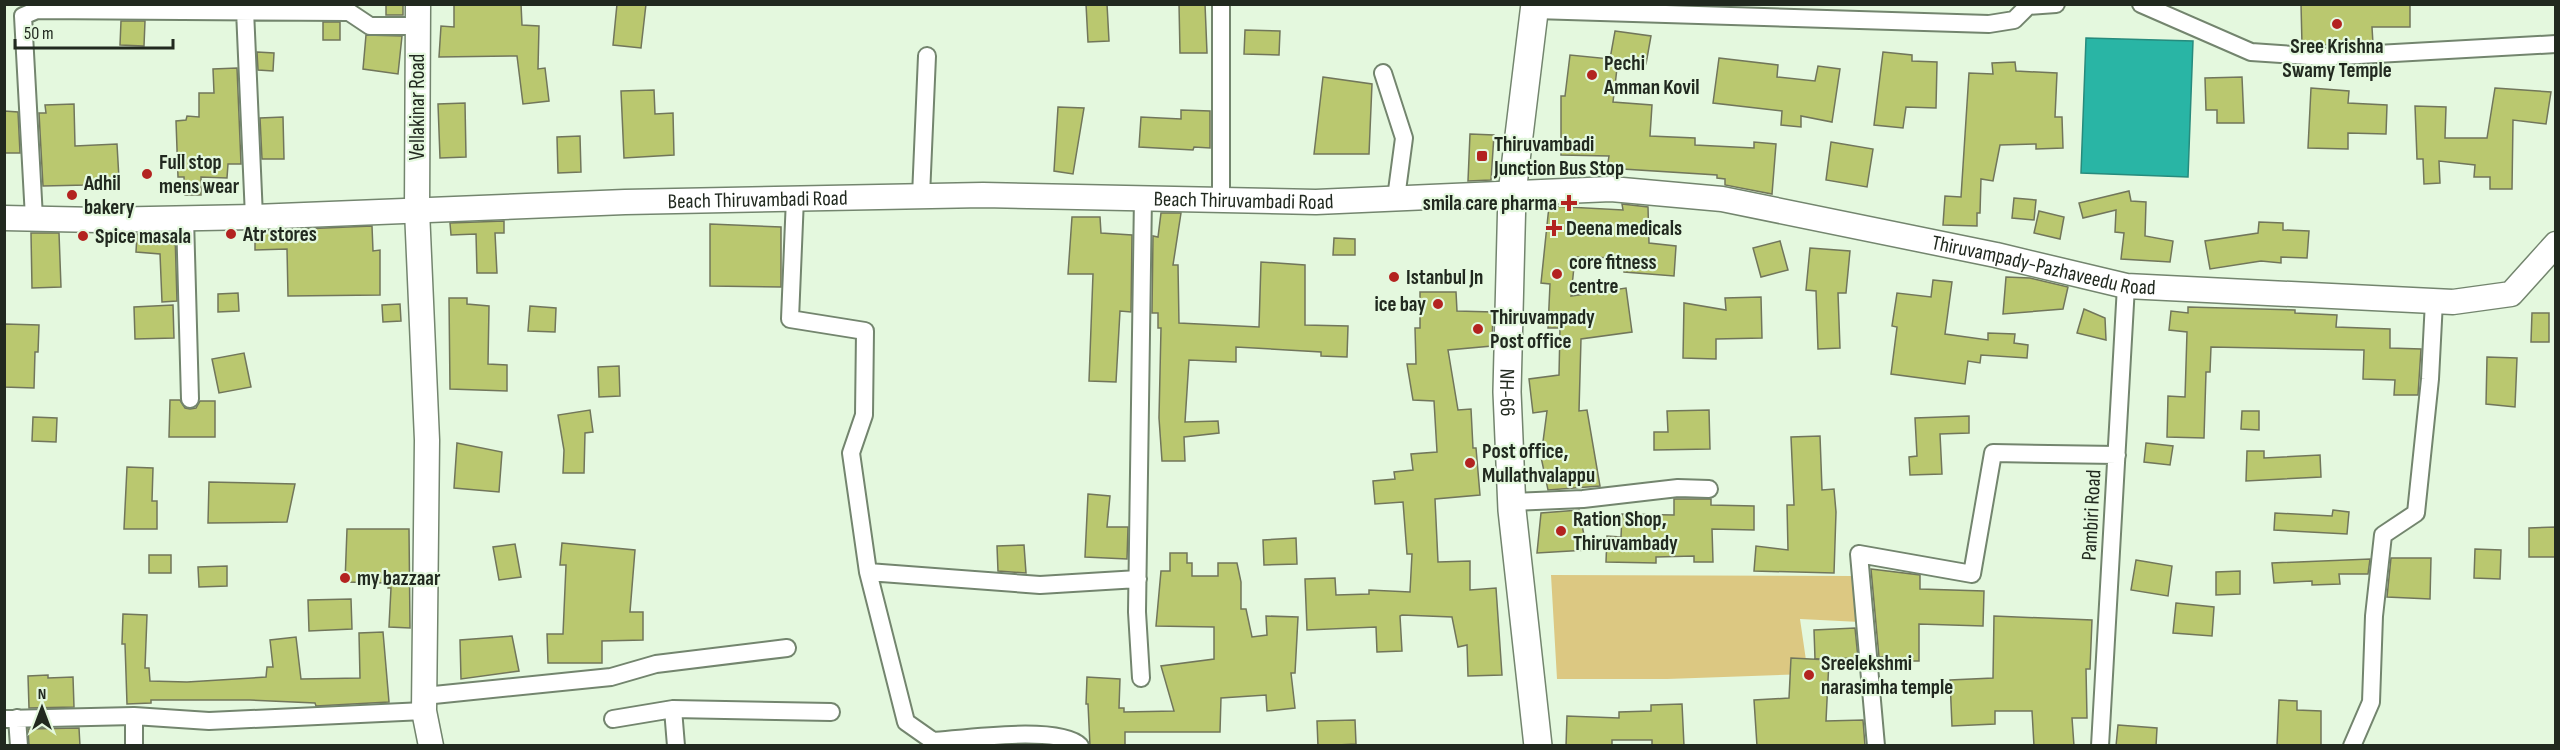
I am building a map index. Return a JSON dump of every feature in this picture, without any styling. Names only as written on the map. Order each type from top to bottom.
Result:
[{"type":"main road","name":"NH-66","points":[[1535,7],[1512,193],[1507,392],[1512,502],[1538,746]]},
{"type":"main road","name":"Vellakinar Road","points":[[418,15],[417,210],[427,440],[424,704],[431,746]]},
{"type":"main road","name":"Thiruvampady-Pazhaveedu Road","points":[[1512,193],[1611,189],[1722,199],[1996,255],[2126,286],[2453,302],[2511,294],[2556,244]]},
{"type":"main road","name":"Beach Thiruvambadi Road","points":[[4,218],[98,220],[254,217],[795,198],[1143,196],[1316,202],[1512,193]]},
{"type":"street","points":[[1221,4],[1221,198]]},
{"type":"street","points":[[1535,7],[1989,24],[2014,20],[2028,5],[2056,4]]},
{"type":"street","points":[[2141,4],[2251,52],[2322,57],[2556,44]]},
{"type":"street","points":[[34,218],[23,16],[37,10],[349,12],[370,26],[418,15]]},
{"type":"street","points":[[245,10],[254,217]]},
{"type":"street","points":[[921,196],[927,56]]},
{"type":"street","points":[[1383,73],[1404,138],[1396,198]]},
{"type":"street","points":[[1141,678],[1138,579],[1143,196]]},
{"type":"street","points":[[795,198],[790,320],[865,331],[864,415],[851,453],[868,572],[906,722],[932,743],[1037,732],[1074,739],[1080,746]]},
{"type":"street","points":[[185,218],[190,399]]},
{"type":"street","name":"Pambiri Road","points":[[2100,746],[2126,286]]},
{"type":"street","points":[[2352,746],[2372,702],[2374,616],[2383,535],[2416,513],[2430,379],[2434,301]]},
{"type":"street","points":[[1876,746],[1859,554],[1972,574],[1993,453],[2117,455]]},
{"type":"street","points":[[1512,502],[1584,499],[1678,488],[1709,489]]},
{"type":"street","points":[[868,572],[1040,585],[1138,579]]},
{"type":"street","points":[[19,746],[11,718],[134,717],[209,721],[424,704],[611,677],[656,664],[787,648]]},
{"type":"street","points":[[673,710],[676,746]]},
{"type":"street","points":[[613,719],[673,710],[831,712]]},
{"type":"street","points":[[134,717],[134,746]]},
{"type":"shaded area","points":[[1551,575],[1855,576],[1860,622],[1800,619],[1808,674],[1667,679],[1557,679]]},
{"type":"water","points":[[2086,38],[2193,41],[2188,177],[2081,173]]},
{"type":"building","points":[[386,4],[403,4],[403,15],[386,15]]},
{"type":"building","points":[[454,4],[521,4],[522,25],[539,26],[538,69],[545,68],[549,101],[523,104],[517,56],[439,57],[441,26],[454,27]]},
{"type":"building","points":[[617,4],[646,4],[641,48],[613,45]]},
{"type":"building","points":[[1086,4],[1107,4],[1109,41],[1088,42]]},
{"type":"building","points":[[1179,4],[1205,4],[1207,53],[1180,53]]},
{"type":"building","name":"Sree Krishna Swamy Temple","points":[[2301,4],[2410,4],[2410,27],[2372,27],[2373,44],[2302,45]]},
{"type":"building","points":[[121,21],[145,21],[144,46],[120,45]]},
{"type":"building","points":[[323,22],[340,22],[340,40],[323,40]]},
{"type":"building","points":[[1245,30],[1280,31],[1279,55],[1244,54]]},
{"type":"building","points":[[1615,31],[1651,36],[1646,64],[1618,60],[1613,102],[1652,105],[1650,136],[1695,138],[1695,145],[1754,148],[1754,142],[1776,144],[1772,194],[1725,185],[1725,179],[1717,178],[1717,175],[1607,168],[1609,156],[1561,155],[1561,96],[1565,96],[1570,55],[1610,59]]},
{"type":"building","points":[[366,35],[402,36],[398,74],[363,69]]},
{"type":"building","points":[[257,52],[274,53],[273,71],[258,70]]},
{"type":"building","points":[[1883,52],[1912,55],[1912,61],[1937,62],[1936,108],[1906,107],[1903,128],[1874,125]]},
{"type":"building","points":[[1719,58],[1778,65],[1777,77],[1815,81],[1818,66],[1840,69],[1832,122],[1801,116],[1801,127],[1781,125],[1782,111],[1713,103]]},
{"type":"building","points":[[2015,62],[2016,71],[2057,73],[2055,117],[2062,117],[2063,148],[2036,149],[2036,144],[2000,145],[1993,181],[1981,179],[1980,213],[1977,213],[1977,226],[1943,225],[1945,196],[1961,197],[1969,73],[1993,74],[1992,63]]},
{"type":"building","points":[[237,68],[241,164],[228,164],[227,178],[201,177],[201,195],[185,195],[184,177],[178,177],[176,121],[186,120],[187,116],[199,117],[199,93],[214,93],[213,69]]},
{"type":"building","points":[[1323,77],[1372,84],[1369,154],[1314,154]]},
{"type":"building","points":[[2242,77],[2244,123],[2217,123],[2217,110],[2206,110],[2205,78]]},
{"type":"building","points":[[2311,88],[2349,91],[2348,103],[2387,105],[2386,134],[2348,133],[2348,149],[2308,148]]},
{"type":"building","points":[[2495,88],[2551,92],[2546,124],[2513,120],[2512,189],[2490,189],[2490,177],[2474,177],[2475,165],[2439,161],[2440,183],[2424,184],[2423,159],[2417,159],[2415,106],[2446,107],[2445,138],[2487,138]]},
{"type":"building","points":[[654,90],[655,114],[673,113],[674,155],[624,158],[621,91]]},
{"type":"building","points":[[465,103],[466,157],[440,158],[438,104]]},
{"type":"building","points":[[74,104],[75,146],[117,144],[119,179],[87,180],[87,185],[43,186],[39,113],[46,113],[45,105]]},
{"type":"building","points":[[1058,107],[1084,108],[1073,174],[1054,171]]},
{"type":"building","points":[[1181,110],[1210,111],[1210,148],[1194,147],[1193,150],[1139,147],[1141,117],[1181,119]]},
{"type":"building","points":[[4,111],[18,112],[20,153],[4,153]]},
{"type":"building","points":[[283,117],[284,159],[262,159],[260,118]]},
{"type":"building","points":[[1470,134],[1494,135],[1491,180],[1468,181]]},
{"type":"building","points":[[580,136],[581,172],[558,173],[557,137]]},
{"type":"building","points":[[1831,142],[1873,149],[1867,187],[1826,180]]},
{"type":"building","points":[[2129,191],[2131,201],[2146,202],[2145,236],[2173,241],[2170,262],[2121,259],[2124,233],[2115,232],[2116,210],[2083,218],[2079,203]]},
{"type":"building","points":[[2014,198],[2036,200],[2034,220],[2012,218]]},
{"type":"building","points":[[1622,204],[1648,207],[1649,243],[1676,246],[1674,276],[1624,272],[1624,258],[1575,257],[1571,296],[1626,288],[1632,332],[1581,339],[1579,411],[1587,410],[1600,486],[1548,490],[1541,457],[1547,411],[1533,413],[1529,379],[1559,375],[1560,328],[1548,328],[1550,284],[1541,283],[1549,206],[1623,210]]},
{"type":"building","points":[[2039,211],[2064,217],[2060,239],[2034,233]]},
{"type":"building","points":[[1161,213],[1181,213],[1173,265],[1178,265],[1179,323],[1259,327],[1261,262],[1305,265],[1305,325],[1348,326],[1347,357],[1321,356],[1321,352],[1236,347],[1236,362],[1189,360],[1185,422],[1218,421],[1219,433],[1184,437],[1185,461],[1162,461],[1159,418],[1161,328],[1158,328],[1158,313],[1152,313],[1153,236],[1158,237]]},
{"type":"building","points":[[1072,217],[1100,217],[1101,233],[1132,235],[1131,312],[1120,311],[1116,382],[1089,381],[1093,274],[1068,274]]},
{"type":"building","points":[[504,221],[504,233],[495,233],[497,273],[477,273],[476,234],[451,235],[450,223]]},
{"type":"building","points":[[2259,222],[2283,223],[2283,230],[2309,231],[2307,258],[2281,257],[2281,263],[2261,261],[2210,269],[2205,241],[2258,233]]},
{"type":"building","points":[[710,224],[781,227],[781,287],[710,286]]},
{"type":"building","points":[[372,226],[373,251],[380,250],[380,295],[288,296],[287,249],[255,250],[255,231]]},
{"type":"building","points":[[31,233],[59,233],[61,287],[32,288]]},
{"type":"building","points":[[175,233],[177,301],[162,302],[160,254],[136,252],[137,234]]},
{"type":"building","points":[[1334,238],[1355,239],[1355,255],[1333,255]]},
{"type":"building","points":[[1780,241],[1788,270],[1761,277],[1753,248]]},
{"type":"building","points":[[1810,248],[1850,251],[1846,293],[1838,293],[1840,348],[1818,349],[1816,291],[1806,290]]},
{"type":"building","points":[[2006,277],[2030,278],[2068,287],[2063,309],[2003,314]]},
{"type":"building","points":[[1933,280],[1952,282],[1945,334],[1988,340],[1988,333],[2015,334],[2014,343],[2028,345],[2027,358],[1981,355],[1980,363],[1968,361],[1965,384],[1891,374],[1897,327],[1892,326],[1897,293],[1931,297]]},
{"type":"building","points":[[1420,292],[1456,292],[1457,311],[1493,312],[1492,346],[1448,350],[1458,410],[1471,409],[1473,448],[1476,448],[1480,495],[1435,499],[1438,562],[1470,561],[1470,590],[1496,588],[1502,675],[1468,676],[1467,645],[1458,647],[1452,617],[1400,616],[1402,651],[1377,652],[1376,627],[1307,630],[1305,579],[1335,578],[1336,595],[1369,594],[1369,590],[1410,592],[1412,554],[1407,554],[1403,502],[1375,504],[1373,481],[1395,479],[1394,472],[1413,470],[1411,454],[1437,452],[1434,401],[1413,400],[1407,364],[1416,364],[1415,328],[1420,328]]},
{"type":"building","points":[[238,293],[239,311],[218,312],[218,294]]},
{"type":"building","points":[[1761,297],[1762,338],[1716,339],[1716,359],[1683,358],[1684,303],[1726,310],[1725,298]]},
{"type":"building","points":[[449,298],[467,298],[467,304],[489,306],[488,364],[507,365],[507,391],[450,389]]},
{"type":"building","points":[[400,304],[401,321],[383,322],[382,305]]},
{"type":"building","points":[[173,305],[174,338],[135,339],[134,307]]},
{"type":"building","points":[[530,306],[556,308],[555,332],[528,331]]},
{"type":"building","points":[[2188,307],[2295,310],[2295,313],[2337,315],[2336,327],[2390,329],[2390,348],[2421,349],[2418,395],[2394,395],[2395,380],[2363,379],[2364,350],[2211,347],[2210,372],[2206,372],[2204,438],[2167,437],[2168,396],[2185,397],[2187,332],[2169,330],[2171,311],[2188,313]]},
{"type":"building","points":[[2084,309],[2105,318],[2106,340],[2077,333]]},
{"type":"building","points":[[2532,313],[2549,313],[2549,342],[2531,342]]},
{"type":"building","points":[[5,324],[39,325],[38,352],[35,352],[34,388],[4,387]]},
{"type":"building","points":[[244,353],[251,387],[219,393],[212,359]]},
{"type":"building","points":[[2487,357],[2517,358],[2515,407],[2486,404]]},
{"type":"building","points":[[619,366],[620,396],[599,397],[598,367]]},
{"type":"building","points":[[170,400],[180,400],[185,408],[190,409],[196,408],[200,401],[215,401],[215,437],[169,437]]},
{"type":"building","points":[[590,410],[593,432],[585,433],[584,473],[563,473],[564,450],[558,415]]},
{"type":"building","points":[[1709,410],[1710,449],[1654,450],[1654,432],[1668,432],[1667,411]]},
{"type":"building","points":[[2242,411],[2259,411],[2259,430],[2241,429]]},
{"type":"building","points":[[1969,416],[1969,433],[1940,434],[1942,474],[1910,475],[1909,457],[1917,456],[1915,418]]},
{"type":"building","points":[[33,417],[57,418],[56,442],[32,441]]},
{"type":"building","points":[[1820,436],[1822,490],[1834,489],[1836,512],[1834,573],[1754,571],[1756,546],[1788,550],[1787,505],[1794,505],[1791,437]]},
{"type":"building","points":[[457,443],[502,452],[499,492],[454,488]]},
{"type":"building","points":[[2146,443],[2173,446],[2170,465],[2144,462]]},
{"type":"building","points":[[2247,451],[2264,451],[2264,458],[2320,455],[2321,477],[2246,481]]},
{"type":"building","points":[[127,467],[153,468],[152,501],[157,501],[157,529],[124,529]]},
{"type":"building","points":[[209,482],[295,484],[287,522],[208,523]]},
{"type":"building","points":[[1088,494],[1110,496],[1107,527],[1128,527],[1127,559],[1085,557]]},
{"type":"building","points":[[1674,499],[1711,499],[1711,505],[1754,506],[1754,530],[1712,529],[1713,562],[1694,562],[1694,556],[1656,557],[1656,563],[1606,562],[1607,536],[1621,537],[1622,514],[1674,515]]},
{"type":"building","name":"Ration Shop, Thiruvambady","points":[[1579,510],[1587,550],[1537,553],[1541,513]]},
{"type":"building","points":[[2333,510],[2349,512],[2347,534],[2274,530],[2275,513],[2332,516]]},
{"type":"building","points":[[2556,527],[2556,557],[2529,557],[2529,528]]},
{"type":"building","points":[[347,529],[409,529],[410,628],[389,627],[391,588],[388,588],[388,583],[345,582]]},
{"type":"building","points":[[1296,538],[1297,564],[1264,565],[1263,540]]},
{"type":"building","points":[[562,543],[635,550],[630,612],[643,612],[643,640],[602,641],[602,663],[548,663],[547,634],[563,634],[566,565],[560,565]]},
{"type":"building","points":[[515,544],[521,577],[499,580],[493,547]]},
{"type":"building","points":[[1024,545],[1026,573],[998,571],[997,546]]},
{"type":"building","points":[[2475,549],[2501,550],[2500,579],[2474,578]]},
{"type":"building","points":[[1170,553],[1187,553],[1187,563],[1192,563],[1192,576],[1218,576],[1218,563],[1237,563],[1241,582],[1241,609],[1246,609],[1252,637],[1267,635],[1266,616],[1298,617],[1295,673],[1291,673],[1295,708],[1267,711],[1266,695],[1221,698],[1220,732],[1125,732],[1125,746],[1090,746],[1088,704],[1086,704],[1087,677],[1120,679],[1119,708],[1124,708],[1124,712],[1174,711],[1161,666],[1214,659],[1214,627],[1156,626],[1161,571],[1170,571]]},
{"type":"building","points":[[149,555],[171,555],[171,573],[149,573]]},
{"type":"building","points":[[2391,558],[2431,558],[2430,599],[2387,597]]},
{"type":"building","points":[[2370,559],[2368,574],[2339,574],[2340,584],[2312,585],[2312,581],[2274,583],[2272,563]]},
{"type":"building","points":[[2136,560],[2172,566],[2168,596],[2131,590]]},
{"type":"building","points":[[227,566],[227,586],[199,587],[198,567]]},
{"type":"building","points":[[1871,569],[1920,575],[1920,589],[1984,591],[1983,626],[1919,624],[1919,661],[1885,661],[1885,657],[1879,657]]},
{"type":"building","points":[[2240,571],[2240,594],[2216,595],[2216,572]]},
{"type":"building","points":[[351,599],[352,629],[309,631],[308,600]]},
{"type":"building","points":[[2176,603],[2214,607],[2212,636],[2173,633]]},
{"type":"building","points":[[123,614],[147,615],[145,668],[149,668],[150,681],[187,682],[266,677],[267,667],[273,667],[270,640],[296,637],[301,679],[360,678],[359,633],[383,632],[389,702],[316,706],[315,703],[250,700],[151,700],[151,703],[127,704],[125,644],[122,644]]},
{"type":"building","points":[[1994,616],[2092,620],[2090,669],[2086,669],[2087,718],[2072,718],[2074,746],[2034,746],[2032,711],[1995,711],[1995,724],[1952,726],[1950,680],[1993,678]]},
{"type":"building","points":[[1855,628],[1858,658],[1815,659],[1814,630]]},
{"type":"building","points":[[512,636],[519,671],[461,679],[460,640]]},
{"type":"building","points":[[1791,658],[1829,660],[1826,721],[1863,720],[1865,746],[1757,746],[1754,700],[1789,698]]},
{"type":"building","points":[[48,675],[48,678],[73,677],[74,707],[29,708],[28,676]]},
{"type":"building","points":[[2279,700],[2297,701],[2297,710],[2321,711],[2321,746],[2277,746]]},
{"type":"building","points":[[1682,704],[1684,746],[1652,746],[1652,740],[1612,740],[1612,746],[1566,746],[1567,716],[1619,718],[1619,712],[1651,711],[1651,705]]},
{"type":"building","points":[[1355,720],[1356,744],[1318,746],[1317,721]]},
{"type":"building","points":[[2118,725],[2157,728],[2156,746],[2116,746]]},
{"type":"building","points":[[79,728],[80,746],[29,746],[28,729]]},
{"type":"place","name":"Sree Krishna Swamy Temple","points":[[2337,24]]},
{"type":"place","name":"Pechi Amman Kovil","points":[[1592,75]]},
{"type":"place","name":"Thiruvambadi Junction Bus Stop","points":[[1482,156]]},
{"type":"place","name":"Full stop mens wear","points":[[147,174]]},
{"type":"place","name":"Adhil bakery","points":[[72,195]]},
{"type":"place","name":"smila care pharma","points":[[1569,203]]},
{"type":"place","name":"Deena medicals","points":[[1554,228]]},
{"type":"place","name":"Atr stores","points":[[231,234]]},
{"type":"place","name":"Spice masala","points":[[83,236]]},
{"type":"place","name":"core fitness centre","points":[[1557,274]]},
{"type":"place","name":"Istanbul Jn","points":[[1394,277]]},
{"type":"place","name":"ice bay","points":[[1438,304]]},
{"type":"place","name":"Thiruvampady Post office","points":[[1478,329]]},
{"type":"place","name":"Post office, Mullathvalappu","points":[[1470,463]]},
{"type":"place","name":"Ration Shop, Thiruvambady","points":[[1561,531]]},
{"type":"place","name":"my bazzaar","points":[[345,578]]},
{"type":"place","name":"Sreelekshmi narasimha temple","points":[[1809,675]]}]
